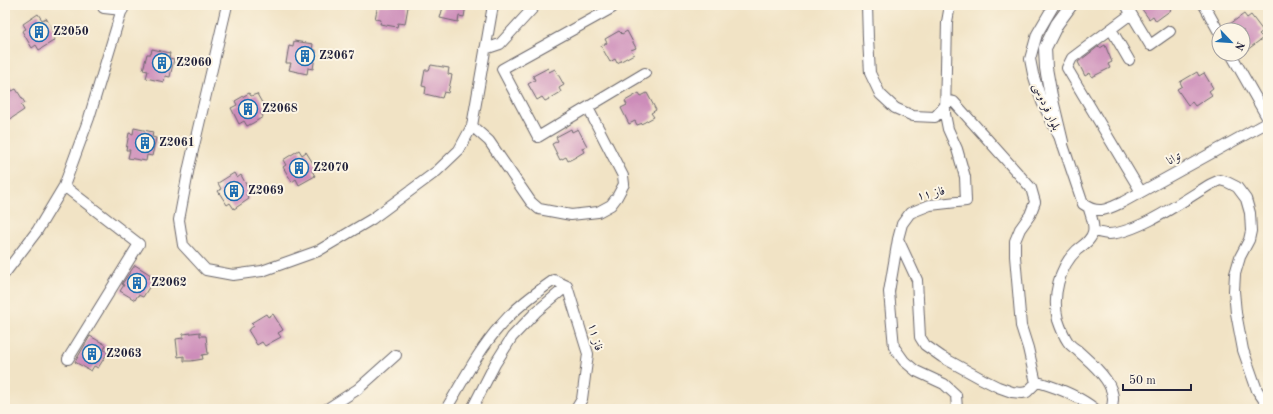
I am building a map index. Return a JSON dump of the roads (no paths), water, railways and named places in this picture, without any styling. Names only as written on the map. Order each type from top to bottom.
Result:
[{"type":"main road","points":[[105,5],[104,7],[122,7]]},
{"type":"main road","name":"بلوار فردوسی","points":[[1062,142],[1051,96],[1046,68],[1045,48],[1057,24],[1071,5]]},
{"type":"street","points":[[227,5],[189,167],[179,220],[183,245],[206,270],[233,275],[262,271],[318,251],[372,219],[437,171],[459,150],[472,126],[493,5]]},
{"type":"street","points":[[485,49],[500,44],[534,7],[533,5]]},
{"type":"street","points":[[867,5],[870,73],[880,94],[895,108],[913,116],[935,117],[949,101],[954,102],[1031,188],[1035,202],[1030,215],[1020,229],[1015,241],[1015,256],[1022,326],[1036,383]]},
{"type":"street","name":"فاز ۱۱","points":[[950,5],[947,22],[945,114],[948,129],[957,148],[965,177],[966,201],[930,205],[910,212],[902,224],[898,239],[889,292],[894,347],[904,362],[916,371],[944,384],[956,395],[956,409]]},
{"type":"street","name":"بلوار فردوسی","points":[[1054,5],[1037,34],[1030,59],[1042,102],[1062,142],[1083,204],[1089,209],[1094,231]]},
{"type":"street","points":[[1204,5],[1213,22]]},
{"type":"street","points":[[5,272],[37,231],[64,186],[89,118],[122,7]]},
{"type":"street","points":[[612,8],[502,69],[538,137],[645,73]]},
{"type":"street","points":[[1141,192],[1067,68],[1072,58],[1111,30],[1129,10],[1150,45],[1170,30]]},
{"type":"street","points":[[1111,30],[1129,60]]},
{"type":"street","points":[[1236,62],[1268,121]]},
{"type":"street","points":[[472,126],[489,141],[531,202],[539,209],[571,215],[598,212],[611,205],[618,197],[624,184],[623,176],[588,108]]},
{"type":"street","name":"توانا","points":[[1089,209],[1096,211],[1106,210],[1268,121]]},
{"type":"street","points":[[1111,409],[1114,398],[1110,385],[1106,379],[1068,342],[1058,320],[1055,297],[1061,273],[1076,251],[1092,237],[1094,231],[1107,234],[1125,231],[1154,218],[1220,180],[1237,186],[1246,199],[1250,213],[1251,231],[1249,240],[1240,257],[1235,274],[1234,291],[1236,313],[1243,350],[1257,390],[1268,406]]},
{"type":"street","points":[[64,186],[139,244],[68,359]]},
{"type":"street","points":[[898,239],[917,280],[920,337],[925,345],[942,358],[1005,390],[1022,393],[1027,392],[1036,383],[1041,383],[1074,395],[1095,409]]},
{"type":"street","points":[[446,409],[480,352],[500,326],[531,296],[554,280],[567,286],[536,312],[512,337],[472,409]]},
{"type":"street","name":"فاز ۱۱","points":[[567,286],[588,354],[582,399],[576,409]]},
{"type":"street","points":[[327,409],[358,389],[396,355]]},
{"type":"place","name":"Z2050","points":[[39,32]]},
{"type":"place","name":"Z2067","points":[[305,56]]},
{"type":"place","name":"Z2060","points":[[162,63]]},
{"type":"place","name":"Z2068","points":[[248,109]]},
{"type":"place","name":"Z2061","points":[[145,143]]},
{"type":"place","name":"Z2070","points":[[299,168]]},
{"type":"place","name":"Z2069","points":[[234,191]]},
{"type":"place","name":"Z2062","points":[[137,283]]},
{"type":"place","name":"Z2063","points":[[92,354]]}]
